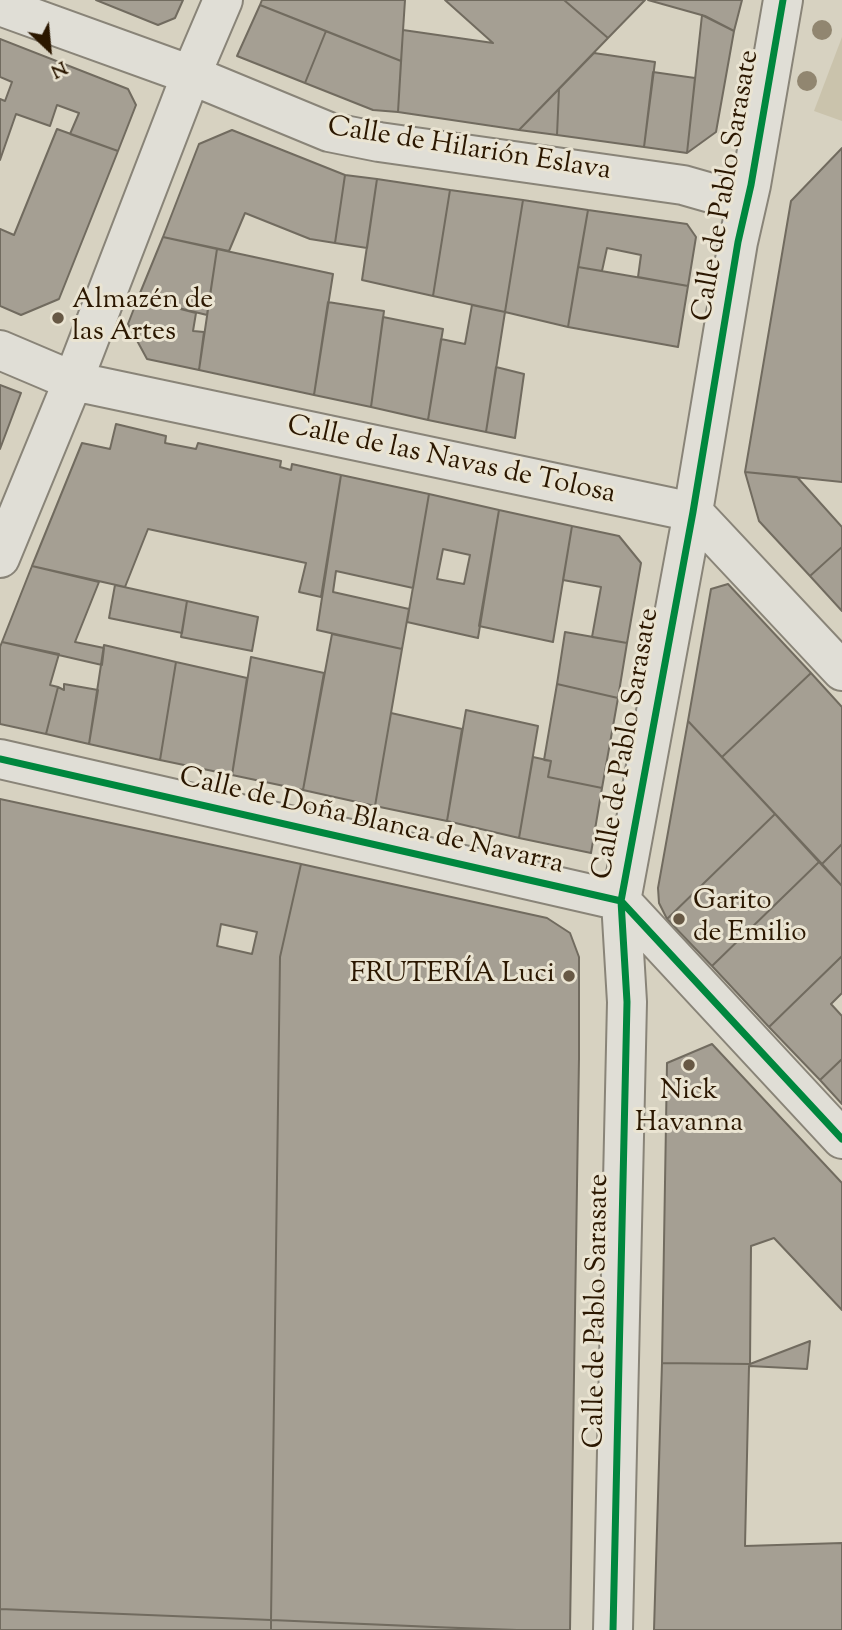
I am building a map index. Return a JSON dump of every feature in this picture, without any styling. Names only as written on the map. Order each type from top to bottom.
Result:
[{"type":"street","points":[[0,558],[73,381],[191,75],[223,0]]},
{"type":"street","name":"Calle de Pablo Sarasate","points":[[613,1630],[627,1002],[621,901],[783,0]]},
{"type":"street","name":"Calle de Hilarión Eslava","points":[[0,6],[191,75],[329,132],[379,142],[683,185],[746,203]]},
{"type":"street","name":"Calle de las Navas de Tolosa","points":[[0,350],[73,381],[693,512]]},
{"type":"street","points":[[693,512],[842,671]]},
{"type":"street","name":"Calle de Doña Blanca de Navarra","points":[[0,760],[621,901]]},
{"type":"street","points":[[621,901],[842,1139]]},
{"type":"shaded area","points":[[842,37],[842,121],[814,111]]},
{"type":"building","points":[[96,0],[183,0],[175,18],[158,25]]},
{"type":"building","points":[[262,0],[405,0],[401,61],[260,5]]},
{"type":"building","points":[[445,0],[564,0],[608,38],[519,130],[398,112],[403,30],[493,43]]},
{"type":"building","points":[[564,0],[645,0],[608,38]]},
{"type":"building","points":[[648,0],[742,0],[734,31],[705,16]]},
{"type":"building","points":[[260,5],[326,31],[305,83],[237,56]]},
{"type":"building","points":[[702,15],[734,31],[716,132],[687,153]]},
{"type":"building","points":[[326,31],[401,61],[398,112],[373,110],[305,83]]},
{"type":"building","points":[[0,39],[128,89],[136,105],[118,151],[70,134],[79,113],[57,105],[50,126],[16,114],[0,160],[0,99],[5,101],[12,82],[0,77]]},
{"type":"building","points":[[594,53],[655,62],[644,147],[557,135],[559,89]]},
{"type":"building","points":[[653,72],[695,78],[687,153],[644,147]]},
{"type":"building","points":[[559,89],[557,135],[519,130]]},
{"type":"building","points":[[57,129],[118,151],[59,299],[21,315],[0,306],[0,229],[14,235]]},
{"type":"building","points":[[232,130],[345,175],[335,243],[310,239],[245,213],[229,251],[163,237],[199,144]]},
{"type":"building","points":[[842,148],[842,482],[745,472],[791,201]]},
{"type":"building","points":[[345,175],[377,179],[367,248],[335,243]]},
{"type":"building","points":[[377,179],[450,190],[433,296],[362,280]]},
{"type":"building","points":[[450,190],[523,200],[505,312],[433,296]]},
{"type":"building","points":[[523,200],[588,210],[568,327],[505,312]]},
{"type":"building","points":[[588,210],[687,224],[696,237],[688,286],[638,277],[641,255],[607,248],[602,271],[578,267]]},
{"type":"building","points":[[163,237],[217,249],[207,315],[138,298]]},
{"type":"building","points":[[217,249],[333,274],[314,395],[199,370]]},
{"type":"building","points":[[578,267],[688,286],[678,347],[568,327]]},
{"type":"building","points":[[138,298],[196,313],[193,331],[204,332],[199,370],[147,359],[128,324]]},
{"type":"building","points":[[328,302],[384,311],[371,407],[314,395]]},
{"type":"building","points":[[472,305],[505,312],[486,432],[428,420],[441,339],[465,344]]},
{"type":"building","points":[[383,317],[443,329],[428,420],[371,407]]},
{"type":"building","points":[[496,367],[524,374],[515,438],[486,432]]},
{"type":"building","points":[[0,385],[21,393],[0,449]]},
{"type":"building","points":[[116,424],[166,436],[165,443],[196,449],[198,443],[281,461],[280,467],[291,470],[292,464],[341,475],[321,597],[299,592],[306,563],[148,529],[125,587],[32,566],[82,443],[110,449]]},
{"type":"building","points":[[745,472],[797,477],[842,527],[842,547],[810,576],[759,521]]},
{"type":"building","points":[[341,475],[429,494],[413,588],[336,571],[333,592],[409,609],[402,649],[317,630]]},
{"type":"building","points":[[429,494],[499,510],[478,638],[407,622]],"holes":[[[443,549],[470,555],[464,584],[437,579]]]},
{"type":"building","points":[[499,510],[572,526],[553,642],[479,626]]},
{"type":"building","points":[[572,526],[619,536],[641,563],[627,643],[592,637],[601,587],[563,580]]},
{"type":"building","points":[[842,547],[842,611],[810,576]]},
{"type":"building","points":[[32,566],[99,582],[75,642],[104,648],[102,665],[2,642]]},
{"type":"building","points":[[728,584],[811,673],[722,757],[688,721],[711,589]]},
{"type":"building","points":[[115,585],[187,601],[182,633],[109,618]]},
{"type":"building","points":[[187,601],[258,617],[252,651],[181,637]]},
{"type":"building","points":[[565,632],[627,643],[618,698],[557,684]]},
{"type":"building","points":[[332,634],[402,649],[375,806],[303,790]]},
{"type":"building","points":[[2,642],[59,654],[50,685],[58,687],[46,734],[0,724]]},
{"type":"building","points":[[104,645],[176,662],[160,760],[89,744]]},
{"type":"building","points":[[251,657],[324,673],[303,790],[232,775]]},
{"type":"building","points":[[176,662],[247,678],[232,775],[160,760]]},
{"type":"building","points":[[811,673],[842,707],[842,844],[822,864],[722,757]]},
{"type":"building","points":[[64,684],[98,690],[89,744],[46,734],[58,687],[64,690]]},
{"type":"building","points":[[557,684],[618,698],[602,788],[548,777],[551,761],[544,760]]},
{"type":"building","points":[[466,710],[538,726],[519,838],[447,821]]},
{"type":"building","points":[[391,713],[462,729],[447,821],[375,806]]},
{"type":"building","points":[[688,721],[775,814],[667,919],[659,903],[658,888]]},
{"type":"building","points":[[533,757],[551,761],[548,777],[602,788],[591,853],[519,838]]},
{"type":"building","points":[[0,799],[301,864],[280,957],[271,1620],[0,1609]],"holes":[[[221,924],[257,932],[252,954],[217,946]]]},
{"type":"building","points":[[775,814],[819,862],[712,966],[667,919]]},
{"type":"building","points":[[842,844],[842,886],[822,864]]},
{"type":"building","points":[[819,862],[842,886],[842,956],[769,1027],[712,966]]},
{"type":"building","points":[[301,864],[547,918],[570,933],[579,957],[570,1630],[505,1630],[271,1620],[280,957]]},
{"type":"building","points":[[842,956],[842,993],[831,1004],[842,1016],[842,1059],[820,1080],[769,1027]]},
{"type":"building","points":[[712,1044],[842,1183],[842,1310],[774,1238],[751,1246],[750,1364],[662,1363],[667,1063]]},
{"type":"building","points":[[842,1059],[842,1104],[820,1080]]},
{"type":"building","points":[[810,1341],[807,1369],[749,1366],[745,1546],[842,1543],[842,1630],[654,1630],[662,1363],[750,1364]]},
{"type":"building","points":[[0,1609],[271,1620],[271,1630],[0,1630]]},
{"type":"building","points":[[271,1620],[433,1627],[517,1630],[271,1630]]},
{"type":"cycle path","points":[[613,1630],[627,1002],[621,901],[783,0]]},
{"type":"cycle path","points":[[0,759],[621,901],[842,1139]]},
{"type":"place","name":"Almazén de las Artes","points":[[58,318]]},
{"type":"place","name":"Garito de Emilio","points":[[679,919]]},
{"type":"place","name":"FRUTERÍA Luci","points":[[569,976]]},
{"type":"place","name":"Nick Havanna","points":[[689,1065]]}]
